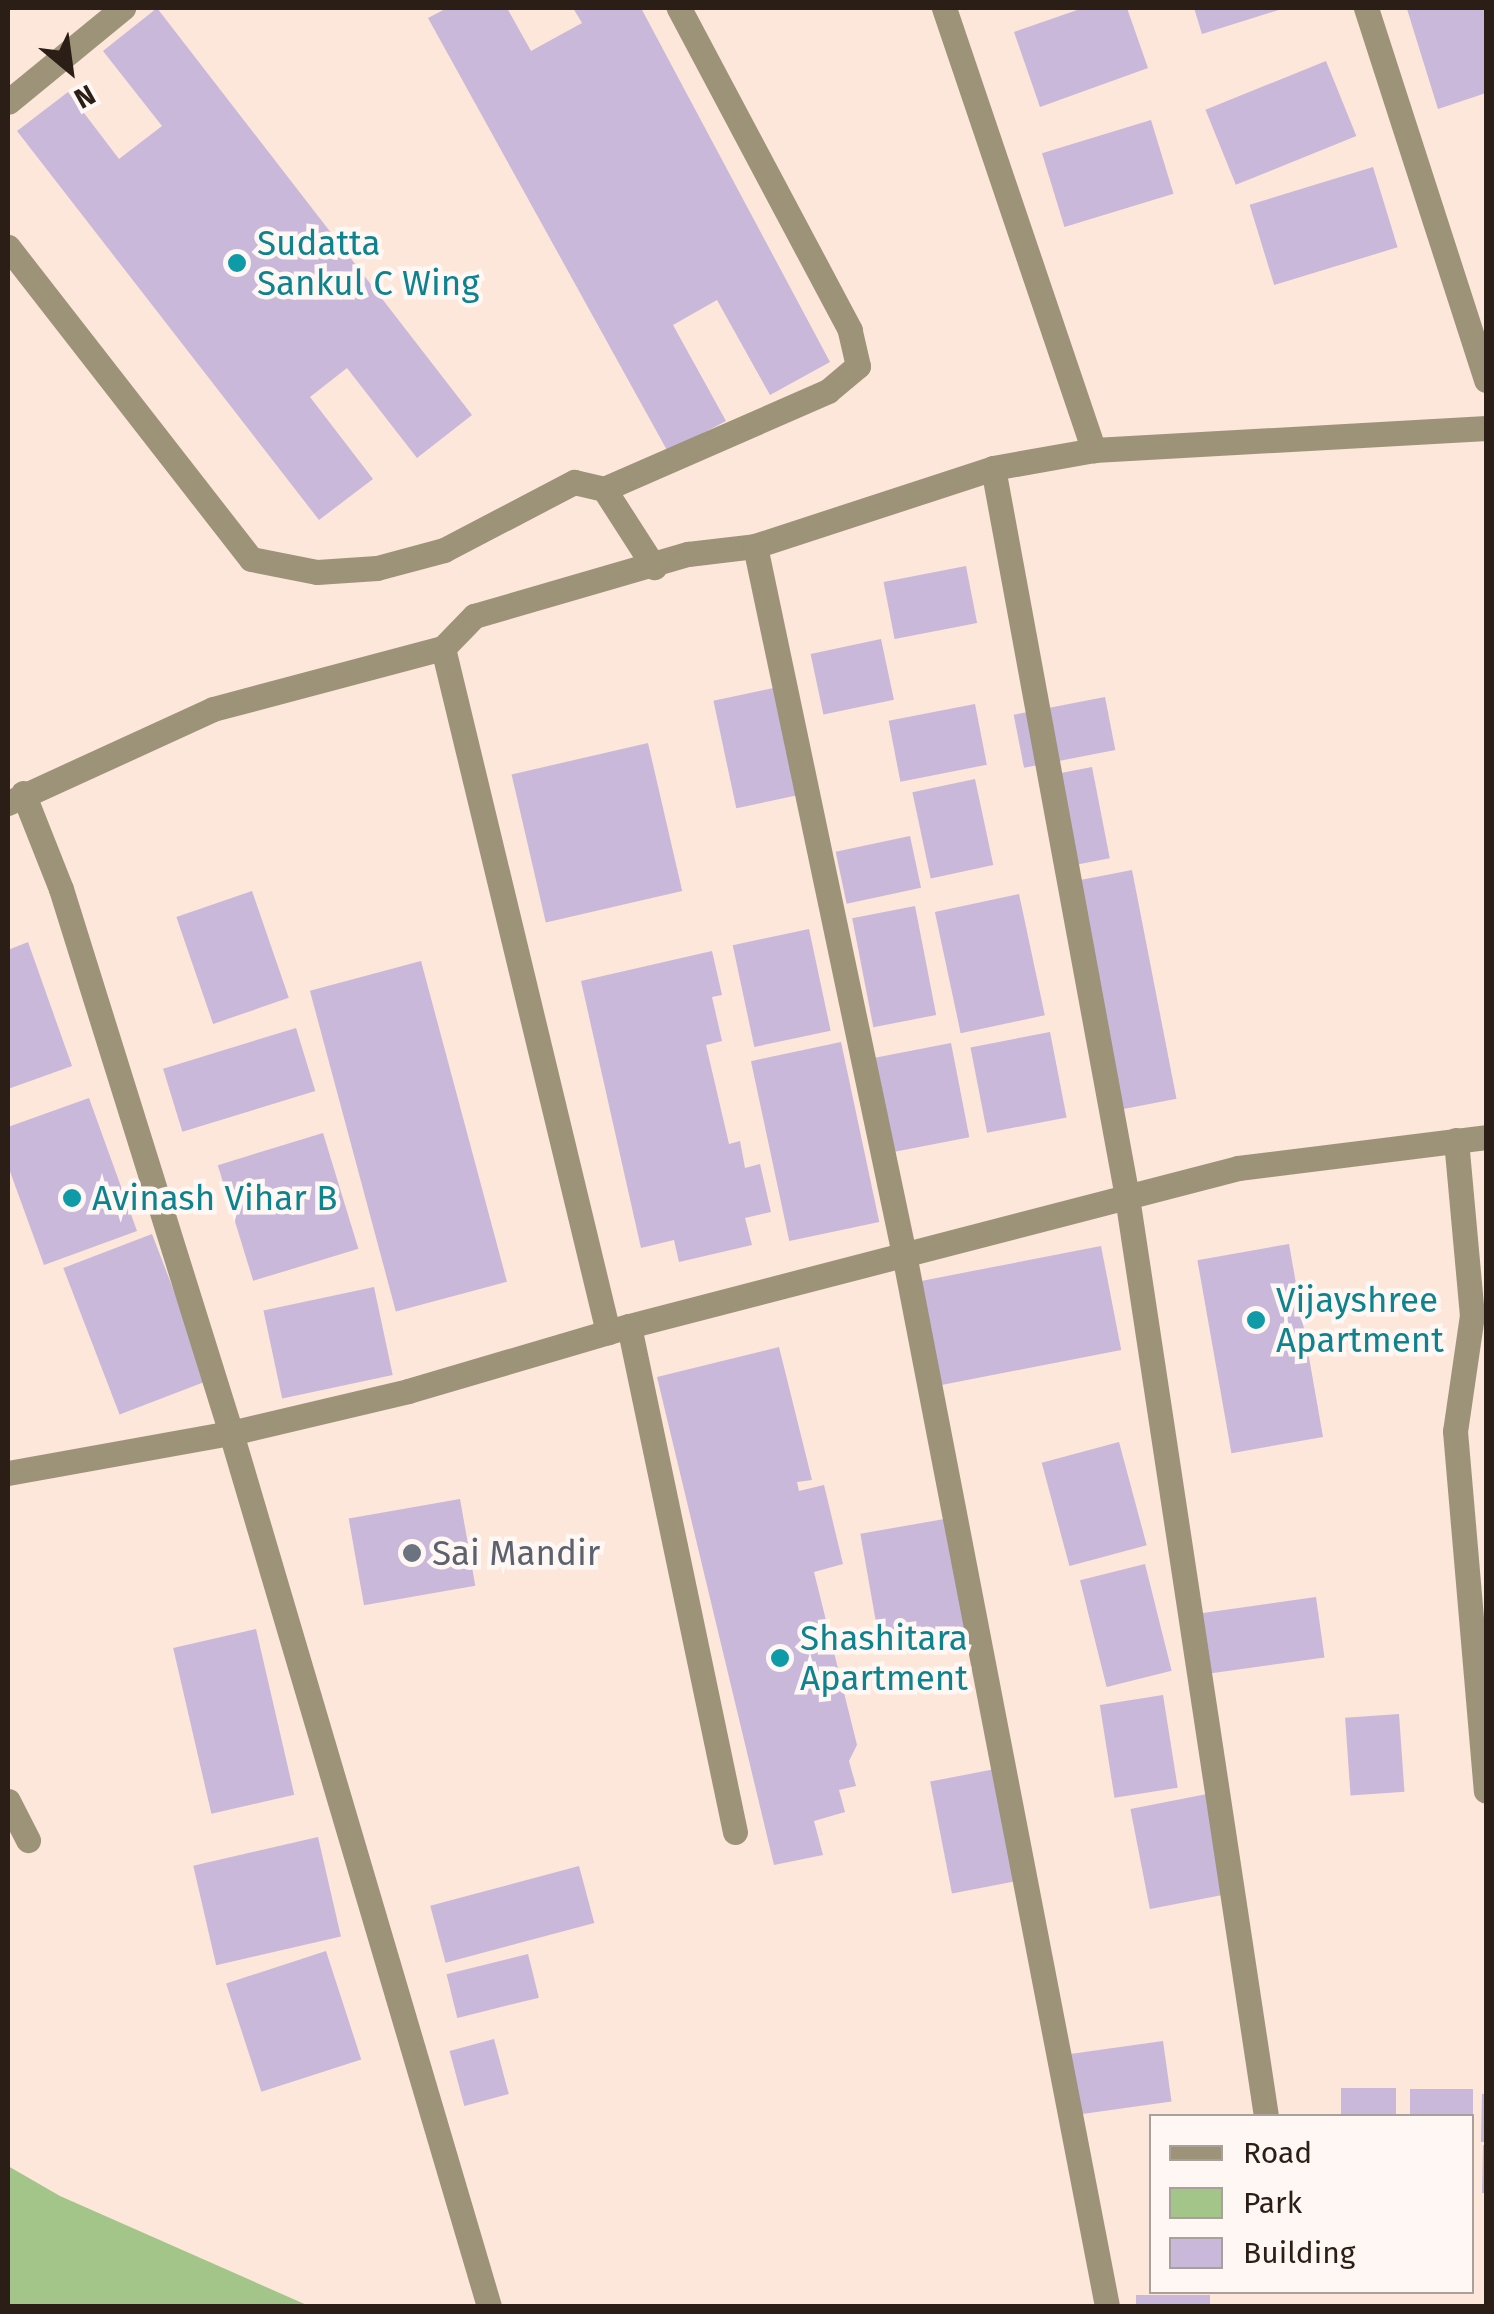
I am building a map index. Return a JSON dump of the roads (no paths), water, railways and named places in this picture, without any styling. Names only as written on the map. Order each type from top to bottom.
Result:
[{"type":"street","points":[[8,102],[123,8]]},
{"type":"street","points":[[8,247],[251,560],[318,572],[377,568],[444,550],[574,482],[604,490],[828,392],[858,366],[850,330],[679,8]]},
{"type":"street","points":[[944,8],[1094,450]]},
{"type":"street","points":[[1366,8],[1486,380]]},
{"type":"street","points":[[489,2306],[231,1433],[61,889],[42,841],[15,798],[213,709],[443,648],[474,616],[654,567],[688,554],[755,546],[992,468],[1094,450],[1486,428]]},
{"type":"street","points":[[992,468],[1126,1197],[1266,2114]]},
{"type":"street","points":[[604,490],[654,567]]},
{"type":"street","points":[[755,546],[904,1254],[1106,2306]]},
{"type":"street","points":[[443,648],[618,1329],[735,1832]]},
{"type":"street","points":[[8,1473],[231,1433],[408,1391],[618,1329],[1238,1168],[1486,1136]]},
{"type":"street","points":[[1456,1140],[1478,1347],[1455,1431],[1486,1791]]},
{"type":"street","points":[[8,1801],[28,1840]]},
{"type":"place","name":"Sudatta Sankul C Wing","points":[[237,263]]},
{"type":"place","name":"Avinash Vihar B","points":[[72,1198]]},
{"type":"place","name":"Vijayshree Apartment","points":[[1256,1320]]},
{"type":"place","name":"Sai Mandir","points":[[412,1553]]},
{"type":"place","name":"Shashitara Apartment","points":[[780,1658]]}]
